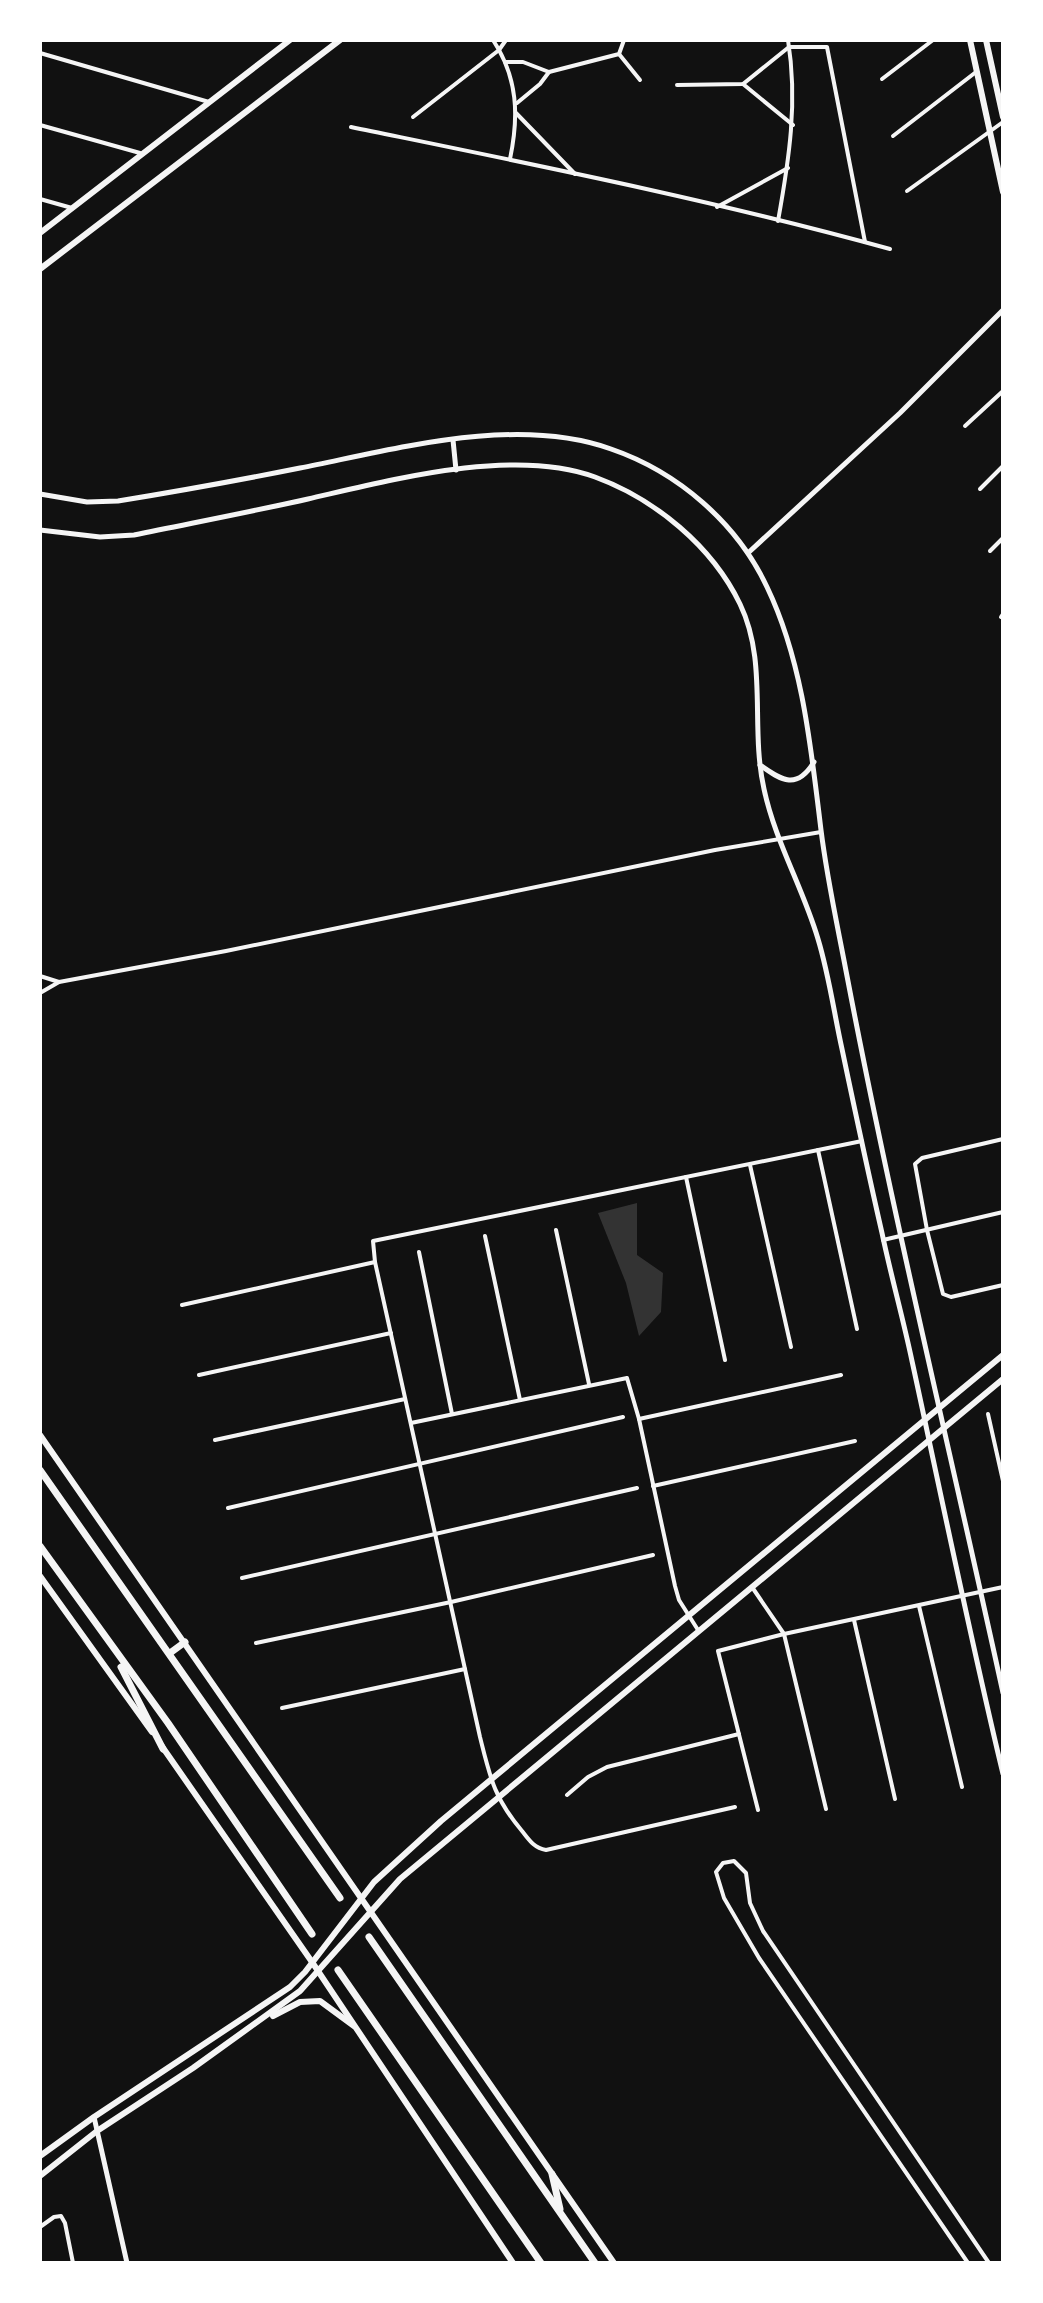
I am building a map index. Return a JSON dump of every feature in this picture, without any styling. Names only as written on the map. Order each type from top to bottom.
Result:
[{"type":"highway","points":[[40,1470],[340,1898]]},
{"type":"highway","points":[[40,1546],[168,1723],[312,1934]]},
{"type":"highway","points":[[170,1653],[185,1642]]},
{"type":"highway","points":[[111,1647],[163,1749]]},
{"type":"highway","points":[[369,1937],[595,2263]]},
{"type":"highway","points":[[338,1970],[541,2263]]},
{"type":"highway","points":[[552,2174],[561,2215]]},
{"type":"main road","points":[[40,233],[290,40]]},
{"type":"main road","points":[[40,269],[340,40]]},
{"type":"main road","points":[[970,40],[1003,192]]},
{"type":"main road","points":[[986,40],[1003,120]]},
{"type":"main road","points":[[40,2156],[290,1987],[374,1882],[425,1836],[1003,1355]]},
{"type":"main road","points":[[40,2176],[97,2131],[259,2023],[318,1973],[400,1879],[1003,1379]]},
{"type":"main road","points":[[40,1435],[614,2263]]},
{"type":"main road","points":[[40,1576],[312,1962],[513,2263]]},
{"type":"main road","points":[[259,2023],[310,2000],[320,2001],[356,2027]]},
{"type":"street","points":[[493,40],[505,62],[517,103],[510,159]]},
{"type":"street","points":[[413,117],[499,50],[506,40]]},
{"type":"street","points":[[619,54],[624,40]]},
{"type":"street","points":[[778,221],[793,125],[788,40]]},
{"type":"street","points":[[882,79],[933,40]]},
{"type":"street","points":[[677,85],[743,84],[789,47],[825,46],[865,242]]},
{"type":"street","points":[[40,53],[209,102]]},
{"type":"street","points":[[505,62],[523,62],[549,72],[619,54]]},
{"type":"street","points":[[619,54],[640,80]]},
{"type":"street","points":[[893,136],[977,71]]},
{"type":"street","points":[[517,103],[549,72]]},
{"type":"street","points":[[743,84],[793,125]]},
{"type":"street","points":[[516,113],[575,174]]},
{"type":"street","points":[[907,191],[1003,120]]},
{"type":"street","points":[[40,125],[143,154]]},
{"type":"street","points":[[351,127],[510,159],[890,249]]},
{"type":"street","points":[[717,207],[788,168]]},
{"type":"street","points":[[40,199],[72,208]]},
{"type":"street","points":[[748,553],[900,413],[1003,310]]},
{"type":"street","points":[[965,426],[1003,391]]},
{"type":"street","points":[[40,494],[87,502],[118,501],[453,440],[553,436],[586,441],[643,462],[684,487],[705,505],[748,553],[766,585],[785,634],[814,762],[821,832],[848,982],[1003,1693]]},
{"type":"street","points":[[453,440],[456,471]]},
{"type":"street","points":[[40,530],[100,537],[134,535],[355,487],[507,464],[534,465],[592,475],[622,488],[679,526],[724,577],[738,599],[751,630],[757,656],[756,715],[763,788],[818,940],[960,1594],[1003,1774]]},
{"type":"street","points":[[980,489],[1003,466]]},
{"type":"street","points":[[990,551],[1003,538]]},
{"type":"street","points":[[760,765],[784,780],[795,780],[804,776],[814,762]]},
{"type":"street","points":[[40,993],[59,982],[821,832]]},
{"type":"street","points":[[40,976],[59,982]]},
{"type":"street","points":[[1003,1139],[916,1161],[927,1230],[943,1294],[951,1297],[1003,1285]]},
{"type":"street","points":[[735,1807],[546,1850],[531,1842],[497,1797],[465,1669],[373,1244],[378,1238],[862,1141]]},
{"type":"street","points":[[818,1150],[857,1329]]},
{"type":"street","points":[[750,1165],[791,1347]]},
{"type":"street","points":[[686,1177],[725,1360]]},
{"type":"street","points":[[883,1240],[1003,1212]]},
{"type":"street","points":[[556,1230],[589,1384]]},
{"type":"street","points":[[485,1236],[520,1400]]},
{"type":"street","points":[[419,1252],[453,1415]]},
{"type":"street","points":[[182,1305],[375,1262]]},
{"type":"street","points":[[199,1375],[391,1333]]},
{"type":"street","points":[[639,1419],[841,1375]]},
{"type":"street","points":[[411,1423],[624,1377],[630,1383],[639,1419],[675,1586],[698,1630]]},
{"type":"street","points":[[215,1440],[405,1399]]},
{"type":"street","points":[[988,1414],[1003,1481]]},
{"type":"street","points":[[228,1508],[623,1417]]},
{"type":"street","points":[[653,1486],[855,1441]]},
{"type":"street","points":[[242,1578],[637,1488]]},
{"type":"street","points":[[256,1643],[653,1555]]},
{"type":"street","points":[[752,1587],[784,1634],[826,1809]]},
{"type":"street","points":[[758,1810],[718,1651],[960,1594],[1003,1587]]},
{"type":"street","points":[[919,1605],[962,1787]]},
{"type":"street","points":[[854,1620],[895,1799]]},
{"type":"street","points":[[282,1708],[465,1669]]},
{"type":"street","points":[[567,1795],[588,1777],[607,1767],[740,1734]]},
{"type":"street","points":[[968,2263],[759,1958],[718,1886],[716,1872],[723,1863],[734,1861],[746,1873],[750,1903],[763,1931],[989,2263]]},
{"type":"street","points":[[94,2117],[127,2263]]},
{"type":"street","points":[[40,2227],[61,2216],[73,2263]]},
{"type":"shaded area","points":[[637,1203],[637,1255],[663,1273],[661,1312],[639,1336],[626,1283],[598,1213]]}]
